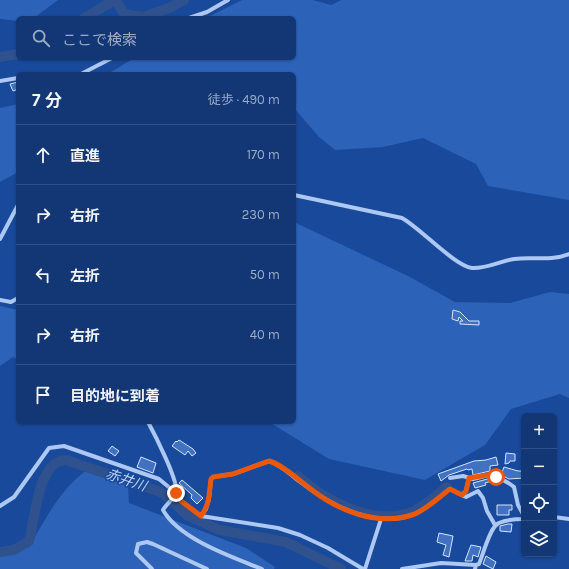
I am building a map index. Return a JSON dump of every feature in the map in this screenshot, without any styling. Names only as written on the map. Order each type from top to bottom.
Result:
[{"type":"street","points":[[195,16],[207,12],[228,0]]},
{"type":"street","points":[[85,72],[108,60]]},
{"type":"street","points":[[0,81],[16,78]]},
{"type":"street","points":[[296,195],[402,218],[412,224],[459,262],[471,268],[482,267],[514,259],[548,259],[569,254]]},
{"type":"street","points":[[0,239],[16,209]]},
{"type":"street","points":[[0,300],[12,302],[16,299]]},
{"type":"street","points":[[149,424],[157,438],[177,484],[175,495],[166,504],[163,510],[175,525],[221,552],[262,569]]},
{"type":"street","points":[[0,506],[14,497],[49,448],[64,446],[159,479],[181,501],[201,516],[278,528],[300,535],[328,548],[364,569],[381,519]]},
{"type":"street","points":[[201,516],[206,510],[209,499],[211,479],[213,477],[233,474],[269,461],[288,471],[316,493],[340,506],[356,514],[381,519],[412,515],[450,489],[466,497],[478,491],[483,498],[487,512],[495,525]]},
{"type":"street","points":[[450,478],[463,476],[469,478],[493,474],[500,480],[511,484],[514,487],[521,511]]},
{"type":"street","points":[[462,495],[466,491],[469,478]]},
{"type":"street","points":[[557,517],[569,519]]},
{"type":"street","points":[[402,569],[441,563],[475,567],[480,564],[490,533],[495,525],[521,518]]},
{"type":"street","points":[[152,569],[138,557],[136,553],[138,544],[147,542],[153,544],[207,569]]},
{"type":"shaded area","points":[[0,0],[58,0],[37,16],[16,16],[16,21],[0,19]]},
{"type":"shaded area","points":[[242,0],[313,0],[331,5],[341,0],[569,0],[569,200],[488,186],[476,164],[423,138],[383,147],[335,150],[319,137],[296,110],[296,72],[111,72],[131,60],[296,60],[296,16],[210,16]]},
{"type":"shaded area","points":[[16,104],[16,173],[0,182],[0,108]]},
{"type":"shaded area","points":[[296,223],[408,276],[455,302],[510,303],[550,292],[569,294],[569,398],[560,394],[511,409],[485,445],[425,480],[329,459],[272,424],[296,424]]},
{"type":"shaded area","points":[[0,306],[16,310],[16,359],[13,357],[0,366]]},
{"type":"shaded area","points":[[87,470],[128,486],[129,503],[246,548],[275,567],[274,569],[0,569],[0,556],[29,547],[47,516],[61,496],[77,478]]},
{"type":"building","points":[[16,82],[16,90],[13,91],[10,84]]},
{"type":"building","points":[[453,310],[460,312],[469,321],[479,321],[479,325],[460,324],[460,321],[463,321],[459,317],[458,321],[452,319]]},
{"type":"building","points":[[179,440],[193,449],[196,453],[192,456],[188,451],[185,455],[172,446]]},
{"type":"building","points":[[112,446],[119,451],[115,456],[108,451]]},
{"type":"building","points":[[506,453],[515,454],[515,461],[510,461],[509,463],[505,464]]},
{"type":"building","points":[[141,457],[156,463],[153,473],[137,467]]},
{"type":"building","points":[[496,457],[498,465],[490,466],[490,471],[473,475],[472,469],[467,469],[449,475],[441,481],[438,474],[474,461]]},
{"type":"building","points":[[504,467],[521,471],[521,478],[509,479],[501,475]]},
{"type":"building","points":[[491,478],[492,481],[485,483],[486,485],[475,488],[473,483]]},
{"type":"building","points":[[182,480],[203,498],[197,504],[191,498],[192,495],[179,483]]},
{"type":"building","points":[[497,505],[512,505],[512,510],[509,510],[509,515],[497,515]]},
{"type":"building","points":[[512,524],[511,532],[500,531],[500,526]]},
{"type":"building","points":[[439,533],[453,536],[449,557],[443,555],[446,545],[437,542]]},
{"type":"building","points":[[471,545],[481,547],[478,557],[473,555],[472,561],[465,561]]},
{"type":"building","points":[[486,556],[496,562],[493,569],[483,564]]},
{"type":"waterway","points":[[87,16],[115,0]]},
{"type":"waterway","points":[[116,0],[124,14],[137,16]]},
{"type":"waterway","points":[[146,16],[169,8],[184,0]]},
{"type":"waterway","points":[[0,57],[16,54]]},
{"type":"waterway","name":"赤井川","points":[[0,552],[14,550],[29,541],[43,481],[49,470],[56,463],[66,460],[163,493],[188,516],[220,530],[286,542],[341,569]]},
{"type":"waterway","points":[[298,476],[335,502],[365,513],[380,516],[395,516],[414,511],[447,487]]},
{"type":"route","points":[[176,493],[181,501],[201,516],[206,510],[210,495],[211,479],[213,477],[233,474],[269,461],[274,462],[280,468],[288,471],[298,481],[316,493],[340,506],[356,514],[381,519],[412,515],[450,489],[462,495],[466,491],[469,478],[473,479],[493,474],[496,477]]}]
